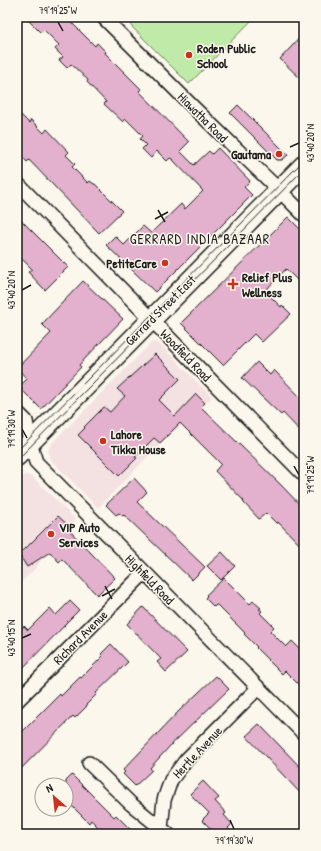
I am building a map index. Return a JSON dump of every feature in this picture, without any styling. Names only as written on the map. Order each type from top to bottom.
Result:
[{"type":"main road","name":"Gerrard Street East","points":[[24,449],[304,165]]},
{"type":"street","name":"Hiawatha Road","points":[[104,17],[193,107],[304,215]]},
{"type":"street","name":"Woodfield Road","points":[[17,183],[304,475]]},
{"type":"street","name":"Highfield Road","points":[[17,412],[26,421],[24,449],[144,573],[304,734]]},
{"type":"street","name":"Richard Avenue","points":[[17,701],[144,573]]},
{"type":"street","name":"Hertle Avenue","points":[[164,831],[164,800],[171,780],[186,760],[258,688]]},
{"type":"street","name":"Hertle Avenue","points":[[89,763],[131,804],[164,831]]},
{"type":"shaded area","points":[[153,342],[161,345],[212,397],[156,448],[98,508],[49,458],[49,448],[51,444]]},
{"type":"shaded area","points":[[26,475],[33,477],[76,520],[47,552],[35,569],[21,582],[17,578],[17,479]]},
{"type":"green space","name":"Roden Public School","points":[[137,17],[255,17],[189,84],[131,26]]},
{"type":"building","points":[[25,17],[78,17],[72,23],[95,46],[97,43],[106,52],[105,53],[141,89],[139,91],[189,142],[180,151],[194,165],[209,151],[212,154],[218,148],[250,181],[244,187],[252,195],[155,292],[106,245],[115,236],[124,245],[143,226],[151,233],[181,204],[185,209],[203,191],[172,159],[170,158],[167,161],[157,151],[151,158],[142,149],[146,145],[140,139],[143,136],[126,119],[123,122],[104,104],[106,102],[87,82],[88,80],[71,64],[67,68],[59,60],[63,57],[55,49],[59,45],[44,30],[41,33]]},
{"type":"building","points":[[304,33],[304,82],[280,59]]},
{"type":"building","points":[[238,105],[288,155],[282,160],[277,160],[230,113]]},
{"type":"building","points":[[17,111],[29,123],[31,120],[44,133],[47,129],[69,152],[66,155],[75,164],[72,167],[88,183],[90,181],[95,184],[122,211],[99,233],[29,160],[27,162],[17,151]]},
{"type":"building","points":[[17,216],[68,267],[45,290],[28,272],[32,269],[17,254]]},
{"type":"building","points":[[288,217],[304,233],[304,287],[286,269],[265,291],[281,307],[282,305],[291,314],[262,342],[254,334],[223,365],[181,323]]},
{"type":"building","points":[[83,281],[123,319],[79,365],[81,367],[41,409],[19,387],[27,379],[17,368],[51,333],[42,324]]},
{"type":"building","points":[[155,354],[180,379],[159,400],[175,416],[196,394],[205,403],[201,407],[304,509],[304,549],[278,522],[277,524],[266,513],[259,519],[215,471],[221,464],[180,423],[160,443],[154,438],[119,476],[78,435],[104,407],[110,412],[125,396],[117,389]]},
{"type":"building","points":[[257,362],[270,375],[274,370],[304,401],[304,435],[283,413],[281,415],[242,378]]},
{"type":"building","points":[[134,478],[147,492],[137,502],[205,567],[192,580],[124,515],[123,516],[119,513],[116,515],[106,505]]},
{"type":"building","points":[[58,516],[70,527],[68,529],[115,578],[97,595],[62,559],[59,562],[50,552],[27,567],[18,553],[25,549]]},
{"type":"building","points":[[222,552],[235,566],[221,580],[207,566]]},
{"type":"building","points":[[224,578],[250,604],[253,601],[261,608],[259,609],[262,611],[260,613],[274,627],[270,631],[286,647],[292,641],[304,653],[304,690],[285,671],[282,674],[217,605],[214,607],[205,598],[207,596],[206,595]]},
{"type":"building","points":[[70,601],[79,610],[17,674],[17,633],[24,626],[28,630],[50,608],[56,615]]},
{"type":"building","points":[[143,607],[187,652],[166,672],[157,662],[161,659],[127,624]]},
{"type":"building","points":[[111,644],[128,662],[96,693],[97,694],[86,705],[87,706],[75,718],[73,716],[17,773],[17,737],[60,694],[61,696],[80,677],[81,678],[103,656],[101,654]]},
{"type":"building","points":[[216,676],[229,689],[169,747],[150,768],[152,770],[135,786],[123,774],[125,772],[123,770],[179,711]]},
{"type":"building","points":[[259,724],[304,771],[304,797],[246,736]]},
{"type":"building","points":[[74,777],[114,817],[116,815],[135,834],[105,834],[91,820],[89,823],[74,808]]},
{"type":"building","points":[[203,781],[219,798],[215,801],[226,813],[224,815],[232,824],[228,828],[233,834],[216,834],[202,820],[209,813],[190,794]]},
{"type":"tram line","points":[[17,451],[304,160]]},
{"type":"tram line","points":[[17,460],[304,169]]},
{"type":"place","name":"Roden Public School","points":[[189,55]]},
{"type":"place","name":"Gautama","points":[[279,154]]},
{"type":"place","name":"PetiteCare","points":[[165,263]]},
{"type":"place","name":"Relief Plus Wellness","points":[[233,284]]},
{"type":"place","name":"Lahore Tikka House","points":[[103,441]]},
{"type":"place","name":"VIP Auto Services","points":[[51,534]]},
{"type":"district","name":"GERRARD INDIA BAZAAR","points":[[200,238]]}]
